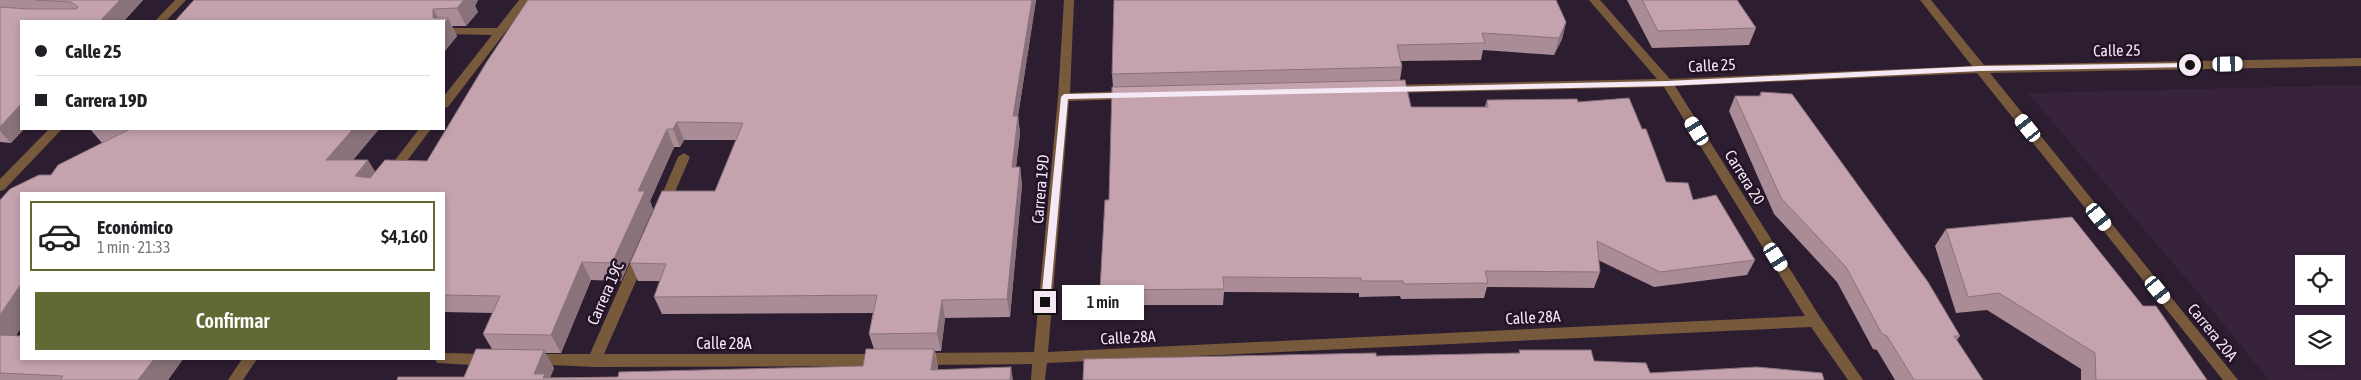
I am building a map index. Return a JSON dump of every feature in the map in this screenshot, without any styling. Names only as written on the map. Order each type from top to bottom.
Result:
[{"type":"street","points":[[161,20],[181,0]]},
{"type":"street","points":[[445,103],[498,32],[525,0]]},
{"type":"street","name":"Carrera 19D","points":[[1038,380],[1064,97],[1069,0]]},
{"type":"street","name":"Carrera 20","points":[[1594,0],[1667,83],[1815,321],[1856,380]]},
{"type":"street","name":"Carrera 20A","points":[[1925,0],[2231,380]]},
{"type":"street","points":[[445,31],[498,32]]},
{"type":"street","name":"Calle 25","points":[[1381,90],[1667,83],[1980,69],[2361,62]]},
{"type":"street","points":[[1064,97],[1144,95]]},
{"type":"street","points":[[0,187],[55,130]]},
{"type":"street","points":[[377,192],[424,130]]},
{"type":"street","points":[[657,219],[684,157]]},
{"type":"street","name":"Carrera 19C","points":[[594,362],[645,246]]},
{"type":"street","name":"Calle 28A","points":[[911,359],[1040,358],[1815,321]]},
{"type":"street","points":[[445,359],[499,360]]},
{"type":"street","name":"Calle 28A","points":[[518,360],[594,362],[891,359]]},
{"type":"street","points":[[235,380],[249,360]]},
{"type":"shaded area","points":[[2361,85],[2361,380],[2269,380],[2195,289],[2028,93]]},
{"type":"building","points":[[35,0],[120,0],[101,20],[20,20],[20,105],[0,127],[0,7],[76,9],[78,7],[71,2]]},
{"type":"building","points":[[194,0],[464,0],[457,8],[433,9],[433,18],[448,18],[445,22],[445,20],[176,20]]},
{"type":"building","points":[[528,0],[1032,0],[1013,116],[1018,116],[1012,167],[1020,167],[1007,299],[942,300],[937,333],[869,334],[877,295],[654,297],[666,264],[630,263],[662,191],[715,191],[743,123],[677,122],[673,129],[667,129],[638,191],[645,191],[612,263],[582,262],[551,335],[483,334],[500,296],[445,295],[445,192],[20,192],[20,285],[0,315],[0,200],[10,189],[39,175],[51,175],[58,165],[128,130],[352,130],[326,160],[368,160],[355,176],[370,178],[385,160],[427,161],[486,63]]},
{"type":"building","points":[[1114,0],[1556,0],[1566,22],[1559,38],[1482,33],[1485,43],[1397,45],[1402,67],[1112,74]]},
{"type":"building","points":[[1642,0],[1737,0],[1756,28],[1658,31]]},
{"type":"building","points":[[1405,80],[1411,107],[1488,107],[1487,100],[1577,99],[1578,102],[1629,98],[1642,129],[1646,129],[1666,182],[1688,183],[1693,200],[1716,195],[1755,260],[1660,272],[1597,241],[1600,272],[1485,271],[1488,283],[1404,284],[1403,281],[1362,281],[1361,278],[1223,277],[1224,289],[1100,290],[1105,200],[1109,200],[1112,87]]},
{"type":"building","points":[[1761,92],[1792,94],[1928,282],[1960,336],[1954,336],[1983,380],[1914,380],[1887,336],[1882,334],[1846,267],[1781,198],[1735,96],[1761,96]]},
{"type":"building","points":[[2072,217],[2143,306],[2156,306],[2207,380],[2096,380],[2095,353],[1999,293],[1968,297],[1946,229]]},
{"type":"building","points":[[0,335],[20,336],[20,360],[153,360],[138,380],[60,380],[63,376],[0,373]]},
{"type":"building","points":[[476,349],[544,350],[534,374],[545,374],[543,378],[618,377],[619,372],[863,366],[866,349],[934,349],[931,370],[1011,367],[1010,380],[397,380],[398,377],[464,377]]},
{"type":"building","points":[[1519,350],[1591,350],[1594,361],[1646,363],[1650,373],[1757,367],[1822,373],[1824,380],[1083,380],[1084,359],[1376,353],[1376,356],[1520,353]]},
{"type":"route","points":[[1045,302],[1064,97],[1667,83],[1980,69],[2190,65]]}]
